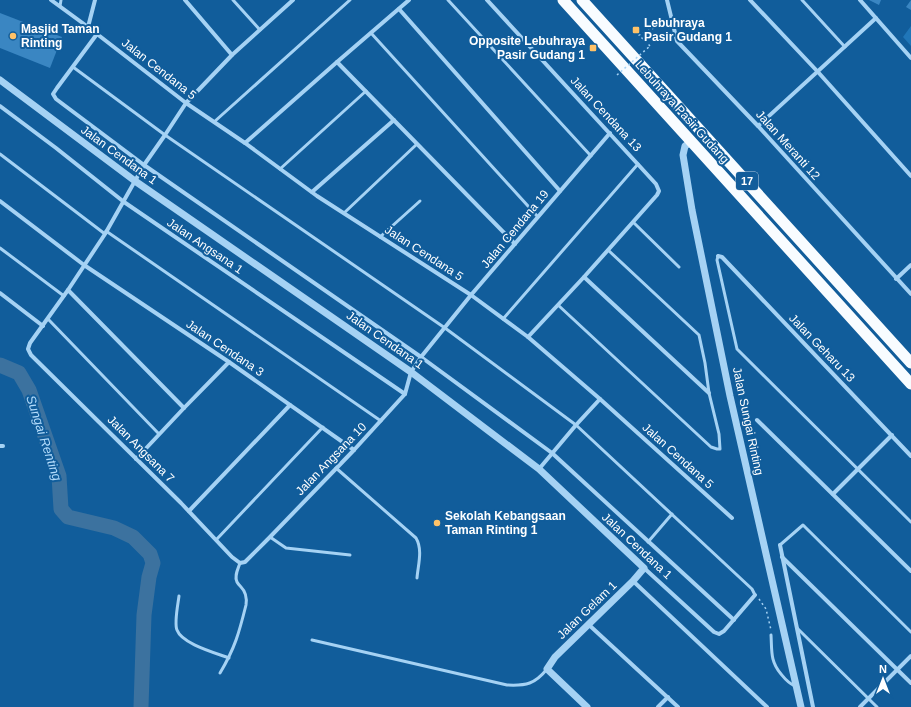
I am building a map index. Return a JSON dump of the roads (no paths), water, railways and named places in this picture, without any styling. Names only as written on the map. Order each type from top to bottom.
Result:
[{"type":"highway","name":"Lebuhraya Pasir Gudang","points":[[563,0],[911,384]]},
{"type":"highway","name":"Lebuhraya Pasir Gudang","points":[[582,0],[911,363]]},
{"type":"street","name":"Jalan Cendana 5","points":[[51,0],[186,103],[245,143],[312,192],[471,295],[528,337],[600,399],[732,518]]},
{"type":"street","points":[[88,27],[95,0]]},
{"type":"street","points":[[185,0],[232,55]]},
{"type":"street","points":[[284,0],[288,4]]},
{"type":"street","points":[[0,292],[43,326],[106,233],[134,181],[186,103],[232,55],[293,0]]},
{"type":"street","points":[[245,143],[409,0]]},
{"type":"street","name":"Jalan Cendana 13","points":[[487,0],[656,184],[659,191],[657,195],[633,222]]},
{"type":"street","name":"Jalan Meranti 12","points":[[667,0],[677,41],[758,126],[911,294]]},
{"type":"street","points":[[750,0],[818,72],[911,176]]},
{"type":"street","points":[[860,0],[911,58]]},
{"type":"street","points":[[399,9],[560,191]]},
{"type":"street","points":[[758,126],[876,18]]},
{"type":"street","points":[[73,67],[97,34]]},
{"type":"street","points":[[337,62],[515,244]]},
{"type":"street","name":"Jalan Cendana 1","points":[[73,67],[54,94],[56,99],[144,165],[421,356],[552,453],[734,620]]},
{"type":"street","name":"Jalan Cendana 1","points":[[0,80],[134,181],[411,372],[539,469],[714,632],[719,634],[724,631],[755,595]]},
{"type":"street","name":"Jalan Angsana 1","points":[[0,106],[124,202],[405,394]]},
{"type":"street","points":[[312,192],[394,120]]},
{"type":"street","name":"Jalan Cendana 19","points":[[421,356],[471,295],[610,133]]},
{"type":"street","name":"Jalan Sungai Rinting","points":[[691,142],[685,146],[683,155],[692,210],[730,396],[800,707]]},
{"type":"street","name":"Jalan Cendana 3","points":[[0,201],[84,265],[229,362],[354,450]]},
{"type":"street","points":[[528,337],[633,222]]},
{"type":"street","name":"Jalan Geharu 13","points":[[718,256],[722,257],[911,456]]},
{"type":"street","points":[[896,279],[911,265]]},
{"type":"street","points":[[584,277],[709,393]]},
{"type":"street","points":[[68,290],[184,408]]},
{"type":"street","name":"Jalan Angsana 7","points":[[43,326],[30,343],[28,350],[31,355],[189,511],[232,557],[240,563]]},
{"type":"street","name":"Jalan Angsana 10","points":[[240,563],[245,562],[270,537],[354,450],[405,394],[411,372],[421,356]]},
{"type":"street","points":[[136,459],[229,362]]},
{"type":"street","points":[[539,469],[600,399]]},
{"type":"street","points":[[189,511],[290,405]]},
{"type":"street","points":[[757,420],[911,571]]},
{"type":"street","points":[[833,494],[892,436]]},
{"type":"street","points":[[780,545],[813,707]]},
{"type":"street","points":[[782,557],[911,683]]},
{"type":"street","name":"Jalan Gelam 1","points":[[547,669],[556,657],[633,581],[644,568]]},
{"type":"street","points":[[633,581],[767,707]]},
{"type":"street","points":[[588,624],[678,707]]},
{"type":"street","points":[[860,707],[911,656]]},
{"type":"street","points":[[547,669],[587,707]]},
{"type":"street","points":[[658,707],[668,697]]},
{"type":"lane","points":[[60,6],[61,0]]},
{"type":"lane","points":[[233,0],[260,30]]},
{"type":"lane","points":[[214,122],[350,0]]},
{"type":"lane","points":[[448,0],[591,156]]},
{"type":"lane","points":[[802,0],[845,47]]},
{"type":"lane","points":[[371,33],[538,217]]},
{"type":"lane","points":[[73,67],[165,135],[445,328],[576,425],[752,589],[755,595]]},
{"type":"lane","points":[[280,169],[366,91]]},
{"type":"lane","points":[[344,213],[417,144]]},
{"type":"lane","points":[[0,154],[106,233],[381,421]]},
{"type":"lane","points":[[503,319],[638,164]]},
{"type":"lane","points":[[380,237],[420,200]]},
{"type":"lane","points":[[633,222],[679,267]]},
{"type":"lane","points":[[0,248],[64,296]]},
{"type":"lane","points":[[558,305],[711,447],[717,449],[720,448],[699,335],[608,250]]},
{"type":"lane","points":[[718,256],[717,260],[737,350],[911,522]]},
{"type":"lane","points":[[48,319],[159,434]]},
{"type":"lane","points":[[216,540],[322,428]]},
{"type":"lane","points":[[336,468],[420,543],[417,578]]},
{"type":"lane","points":[[648,542],[672,514]]},
{"type":"lane","points":[[780,545],[803,525],[911,632]]},
{"type":"lane","points":[[270,537],[286,548],[350,555]]},
{"type":"lane","points":[[220,673],[238,638],[246,600],[243,588],[237,582],[236,574],[240,563]]},
{"type":"lane","points":[[179,596],[176,625],[180,635],[186,641],[229,658]]},
{"type":"lane","points":[[797,628],[877,707]]},
{"type":"lane","points":[[771,635],[774,664],[788,683],[796,686]]},
{"type":"lane","points":[[312,640],[507,685],[529,684],[541,677],[547,669]]},
{"type":"waterway","name":"Sungai Renting","points":[[0,365],[19,373],[29,390],[59,476],[61,509],[68,517],[114,528],[133,537],[150,554],[153,563],[149,577],[144,615],[141,707]]},
{"type":"place","name":"Lebuhraya Pasir Gudang 1","points":[[636,30]]},
{"type":"place","name":"Masjid Taman Rinting","points":[[13,36]]},
{"type":"place","name":"Opposite Lebuhraya Pasir Gudang 1","points":[[593,48]]},
{"type":"place","name":"Sekolah Kebangsaan Taman Rinting 1","points":[[437,523]]}]
